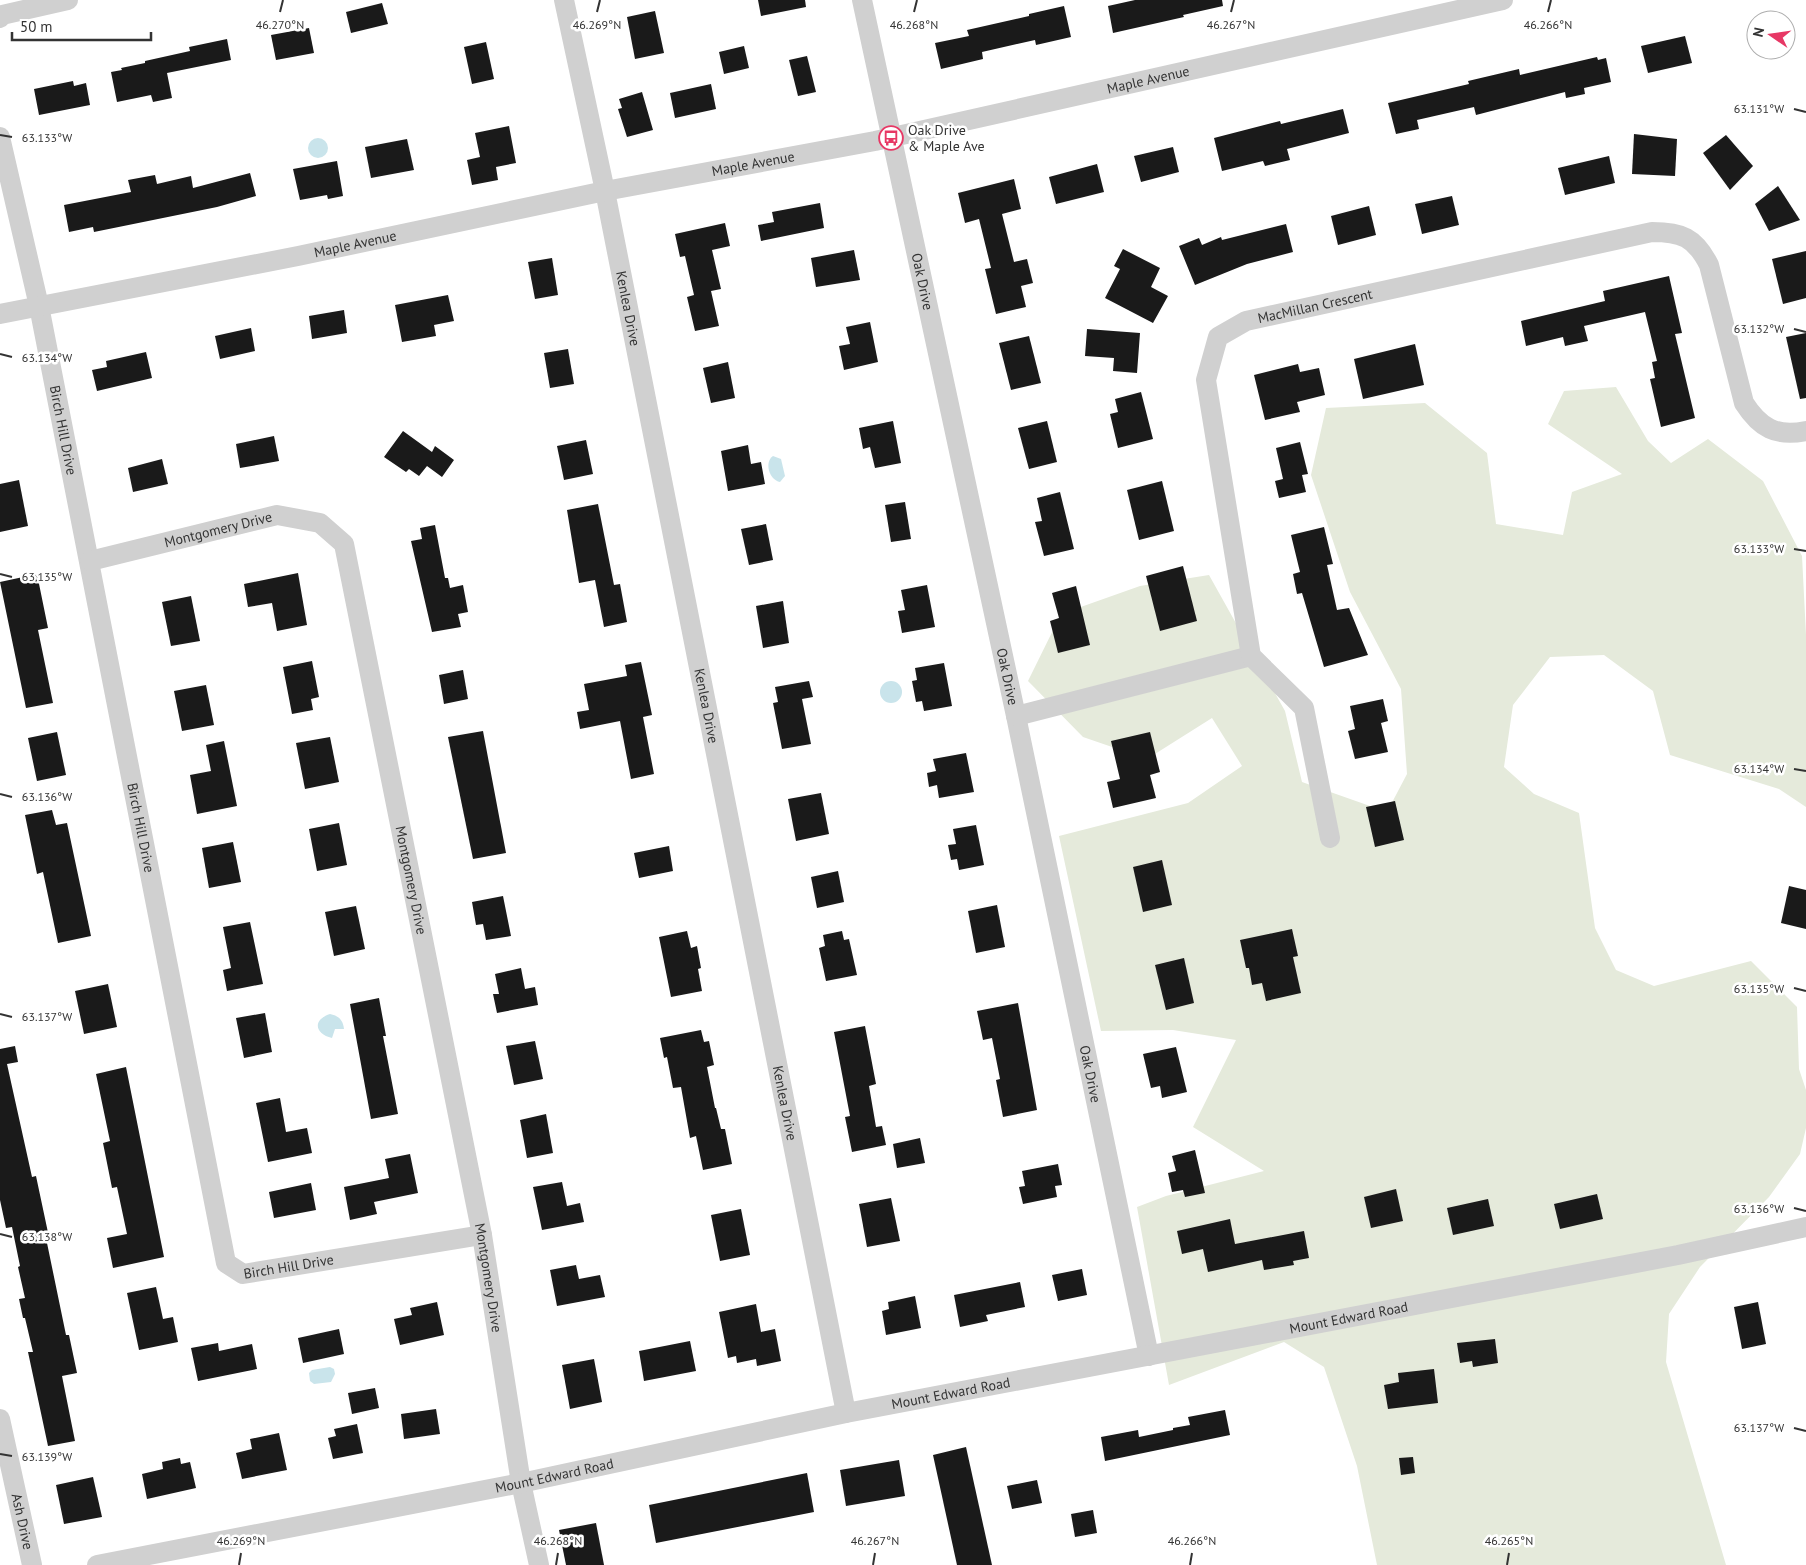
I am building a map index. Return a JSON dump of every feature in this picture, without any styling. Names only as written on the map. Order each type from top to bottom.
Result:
[{"type":"street","points":[[0,18],[2,15],[68,0]]},
{"type":"street","name":"Kenlea Drive","points":[[564,0],[605,191],[846,1413]]},
{"type":"street","name":"Oak Drive","points":[[862,0],[1016,716],[1149,1356]]},
{"type":"street","name":"Maple Avenue","points":[[0,314],[298,256],[605,191],[891,138],[1503,0]]},
{"type":"street","name":"Birch Hill Drive","points":[[0,137],[40,306],[226,1263],[243,1274],[482,1235]]},
{"type":"street","name":"MacMillan Crescent","points":[[1251,656],[1206,380],[1218,337],[1246,321],[1642,234],[1669,232],[1689,238],[1702,251],[1709,265],[1744,403],[1754,419],[1767,428],[1782,432],[1806,431]]},
{"type":"street","name":"Montgomery Drive","points":[[90,562],[278,515],[320,523],[344,544],[482,1235],[521,1483],[539,1565]]},
{"type":"street","points":[[1016,716],[1251,656],[1304,708],[1330,838]]},
{"type":"street","name":"Mount Edward Road","points":[[97,1565],[521,1483],[846,1413],[1678,1255],[1806,1227]]},
{"type":"street","name":"Ash Drive","points":[[0,1419],[32,1565]]},
{"type":"shaded area","points":[[1616,387],[1648,441],[1671,463],[1708,439],[1763,481],[1802,556],[1806,635],[1806,807],[1779,789],[1670,755],[1653,691],[1604,655],[1550,657],[1513,705],[1504,767],[1534,794],[1579,813],[1595,928],[1616,970],[1654,986],[1751,961],[1797,1007],[1799,1069],[1806,1090],[1806,1128],[1800,1154],[1769,1197],[1700,1267],[1669,1314],[1666,1362],[1726,1565],[1377,1565],[1357,1466],[1324,1367],[1284,1342],[1169,1385],[1137,1207],[1166,1196],[1264,1171],[1193,1127],[1236,1040],[1173,1030],[1101,1031],[1059,836],[1188,803],[1242,766],[1212,718],[1147,759],[1083,737],[1028,681],[1061,614],[1140,586],[1209,575],[1285,711],[1302,782],[1387,812],[1407,774],[1401,689],[1350,592],[1311,475],[1326,408],[1425,403],[1487,453],[1496,524],[1563,535],[1572,492],[1622,474],[1548,424],[1564,391]]},
{"type":"water","points":[[318,138],[325,141],[328,148],[325,155],[318,158],[311,155],[308,148],[311,141]]},
{"type":"water","points":[[773,456],[781,459],[785,476],[780,482],[773,478],[769,471],[769,462]]},
{"type":"water","points":[[891,681],[899,684],[902,692],[899,700],[891,703],[883,700],[880,692],[883,684]]},
{"type":"water","points":[[330,1014],[340,1019],[344,1029],[335,1029],[332,1038],[322,1033],[318,1027],[320,1020]]},
{"type":"water","points":[[330,1367],[334,1369],[335,1374],[331,1382],[314,1384],[310,1381],[309,1373],[312,1370]]},
{"type":"building","points":[[758,0],[805,0],[806,7],[761,16]]},
{"type":"building","points":[[1135,0],[1222,0],[1223,6],[1113,33],[1108,6]]},
{"type":"building","points":[[382,3],[388,24],[351,33],[346,12]]},
{"type":"building","points":[[1064,6],[1071,37],[1036,45],[1035,40],[982,52],[983,59],[941,69],[935,43],[969,36],[967,30]]},
{"type":"building","points":[[655,11],[664,53],[635,59],[627,17]]},
{"type":"building","points":[[309,28],[314,53],[276,60],[271,35]]},
{"type":"building","points":[[1685,36],[1692,63],[1648,73],[1641,46]]},
{"type":"building","points":[[227,39],[231,60],[167,73],[172,98],[153,102],[151,95],[117,102],[111,72],[145,63],[145,61],[190,51],[189,47]]},
{"type":"building","points":[[486,42],[494,79],[472,84],[464,47]]},
{"type":"building","points":[[744,46],[749,68],[724,74],[719,52]]},
{"type":"building","points":[[807,56],[816,92],[798,96],[789,60]]},
{"type":"building","points":[[1597,57],[1598,60],[1606,58],[1611,82],[1584,88],[1585,94],[1566,98],[1565,92],[1476,115],[1474,107],[1417,120],[1419,129],[1396,134],[1388,103],[1469,84],[1468,81],[1519,69],[1520,75]]},
{"type":"building","points":[[73,81],[74,86],[86,83],[90,105],[39,115],[34,89]]},
{"type":"building","points":[[711,84],[716,109],[675,118],[670,93]]},
{"type":"building","points":[[642,92],[653,130],[627,137],[618,109],[622,108],[619,99]]},
{"type":"building","points":[[1343,109],[1349,133],[1287,149],[1290,160],[1265,166],[1263,161],[1222,171],[1214,138],[1280,121],[1281,124]]},
{"type":"building","points":[[509,126],[516,163],[496,167],[498,180],[472,185],[467,160],[480,157],[475,133]]},
{"type":"building","points":[[1634,134],[1677,139],[1675,176],[1632,174]]},
{"type":"building","points":[[1726,135],[1753,166],[1730,190],[1703,153]]},
{"type":"building","points":[[407,139],[414,170],[371,178],[365,147]]},
{"type":"building","points":[[1173,147],[1179,172],[1141,182],[1134,156]]},
{"type":"building","points":[[1609,156],[1615,183],[1565,195],[1558,168]]},
{"type":"building","points":[[337,161],[343,196],[328,199],[327,195],[300,200],[293,169]]},
{"type":"building","points":[[1097,164],[1104,192],[1056,204],[1049,177]]},
{"type":"building","points":[[250,173],[256,196],[217,207],[94,232],[93,227],[69,232],[64,205],[131,192],[128,180],[155,175],[157,184],[191,176],[193,188]]},
{"type":"building","points":[[1014,179],[1021,209],[1002,214],[1014,262],[1027,259],[1033,283],[1021,286],[1026,307],[996,314],[985,269],[991,268],[979,219],[965,223],[958,193]]},
{"type":"building","points":[[1778,186],[1800,220],[1769,231],[1755,204]]},
{"type":"building","points":[[1452,196],[1459,225],[1422,234],[1415,204]]},
{"type":"building","points":[[820,203],[824,228],[761,241],[758,225],[774,222],[772,212]]},
{"type":"building","points":[[1369,206],[1376,235],[1338,245],[1331,216]]},
{"type":"building","points":[[725,223],[730,246],[712,250],[721,289],[711,291],[719,326],[695,331],[687,297],[694,295],[685,256],[680,257],[675,234]]},
{"type":"building","points":[[1286,224],[1293,252],[1247,264],[1195,285],[1179,246],[1199,238],[1202,245],[1221,237],[1222,240]]},
{"type":"building","points":[[1123,249],[1160,268],[1151,287],[1168,296],[1153,323],[1105,298],[1120,269],[1114,266]]},
{"type":"building","points":[[854,250],[860,280],[816,287],[811,258]]},
{"type":"building","points":[[1806,251],[1806,298],[1783,304],[1772,259]]},
{"type":"building","points":[[552,258],[558,295],[535,299],[528,262]]},
{"type":"building","points":[[1669,276],[1682,333],[1675,334],[1695,418],[1661,427],[1650,379],[1655,378],[1652,362],[1657,361],[1645,312],[1584,326],[1588,341],[1565,346],[1563,337],[1526,346],[1521,321],[1605,301],[1603,291]]},
{"type":"building","points":[[448,295],[454,321],[434,325],[436,336],[402,342],[395,305]]},
{"type":"building","points":[[344,310],[347,333],[312,339],[309,316]]},
{"type":"building","points":[[870,322],[878,362],[844,370],[839,346],[850,344],[846,327]]},
{"type":"building","points":[[251,328],[255,351],[220,359],[215,336]]},
{"type":"building","points":[[1087,329],[1140,333],[1137,373],[1113,371],[1114,358],[1085,356]]},
{"type":"building","points":[[1806,333],[1806,398],[1800,399],[1786,337]]},
{"type":"building","points":[[1029,336],[1041,383],[1011,390],[999,343]]},
{"type":"building","points":[[1415,344],[1424,385],[1363,399],[1354,359]]},
{"type":"building","points":[[568,349],[574,384],[550,388],[544,353]]},
{"type":"building","points":[[146,352],[152,378],[97,391],[92,370],[107,367],[106,361]]},
{"type":"building","points":[[728,362],[735,398],[711,403],[703,368]]},
{"type":"building","points":[[1298,364],[1300,372],[1319,368],[1325,395],[1297,402],[1300,412],[1265,420],[1254,375]]},
{"type":"building","points":[[1141,392],[1153,439],[1118,448],[1110,414],[1118,412],[1115,399]]},
{"type":"building","points":[[893,421],[901,463],[875,468],[870,447],[863,449],[859,428]]},
{"type":"building","points":[[1047,421],[1057,462],[1029,469],[1018,428]]},
{"type":"building","points":[[403,431],[432,452],[435,446],[454,460],[442,477],[427,466],[419,476],[409,469],[406,472],[384,457]]},
{"type":"building","points":[[274,436],[279,461],[240,468],[236,444]]},
{"type":"building","points":[[586,440],[593,474],[564,480],[557,446]]},
{"type":"building","points":[[1300,442],[1308,474],[1302,475],[1306,492],[1279,498],[1275,481],[1283,479],[1276,448]]},
{"type":"building","points":[[748,445],[751,464],[761,462],[765,484],[728,491],[721,451]]},
{"type":"building","points":[[162,459],[168,484],[133,492],[128,468]]},
{"type":"building","points":[[19,480],[28,526],[0,532],[0,484]]},
{"type":"building","points":[[1162,481],[1174,531],[1139,540],[1127,490]]},
{"type":"building","points":[[1060,492],[1074,549],[1044,556],[1035,522],[1042,521],[1037,498]]},
{"type":"building","points":[[905,502],[911,539],[891,542],[885,505]]},
{"type":"building","points":[[598,504],[614,585],[620,584],[627,622],[604,627],[595,580],[579,583],[567,510]]},
{"type":"building","points":[[766,524],[773,560],[749,565],[741,529]]},
{"type":"building","points":[[435,525],[445,578],[448,578],[450,588],[463,585],[468,612],[458,614],[461,627],[432,632],[411,541],[422,539],[420,528]]},
{"type":"building","points":[[1324,527],[1333,564],[1327,565],[1337,610],[1349,608],[1368,655],[1324,667],[1302,593],[1297,594],[1293,574],[1300,572],[1291,535]]},
{"type":"building","points":[[1183,566],[1197,621],[1160,631],[1146,576]]},
{"type":"building","points":[[298,573],[307,625],[277,631],[272,603],[248,607],[244,584]]},
{"type":"building","points":[[37,574],[48,628],[38,630],[53,703],[26,708],[0,582]]},
{"type":"building","points":[[927,585],[935,627],[902,633],[898,611],[905,610],[901,590]]},
{"type":"building","points":[[1076,586],[1090,645],[1058,653],[1050,621],[1059,618],[1052,593]]},
{"type":"building","points":[[191,596],[200,641],[171,646],[162,602]]},
{"type":"building","points":[[783,601],[789,643],[763,648],[756,606]]},
{"type":"building","points":[[312,661],[319,697],[311,699],[313,710],[292,714],[283,667]]},
{"type":"building","points":[[641,662],[652,715],[643,717],[654,774],[631,779],[620,721],[580,729],[577,712],[589,710],[584,684],[627,676],[625,665]]},
{"type":"building","points":[[944,663],[952,706],[924,711],[922,701],[916,702],[912,681],[917,680],[915,668]]},
{"type":"building","points":[[463,670],[468,699],[444,704],[439,675]]},
{"type":"building","points":[[809,681],[813,697],[802,699],[811,744],[782,749],[773,703],[778,702],[775,687]]},
{"type":"building","points":[[206,685],[214,725],[182,731],[174,691]]},
{"type":"building","points":[[1383,699],[1388,721],[1381,723],[1388,752],[1355,759],[1348,731],[1355,729],[1350,706]]},
{"type":"building","points":[[483,731],[506,853],[473,859],[448,737]]},
{"type":"building","points":[[57,732],[66,775],[37,781],[28,738]]},
{"type":"building","points":[[1150,732],[1160,772],[1150,775],[1156,798],[1113,808],[1107,782],[1120,779],[1111,741]]},
{"type":"building","points":[[330,737],[339,782],[305,789],[296,743]]},
{"type":"building","points":[[224,741],[237,806],[197,814],[190,775],[211,771],[206,745]]},
{"type":"building","points":[[966,753],[974,792],[939,798],[937,785],[929,787],[927,773],[936,771],[933,759]]},
{"type":"building","points":[[821,793],[829,834],[796,841],[788,799]]},
{"type":"building","points":[[1395,801],[1404,840],[1375,847],[1366,807]]},
{"type":"building","points":[[52,810],[56,825],[67,823],[91,936],[58,943],[43,872],[37,874],[25,815]]},
{"type":"building","points":[[339,823],[347,865],[317,871],[309,829]]},
{"type":"building","points":[[976,825],[984,865],[959,870],[957,859],[951,860],[948,845],[956,844],[953,829]]},
{"type":"building","points":[[233,842],[241,882],[209,888],[202,848]]},
{"type":"building","points":[[669,846],[673,871],[639,878],[634,853]]},
{"type":"building","points":[[1162,860],[1172,905],[1143,912],[1133,867]]},
{"type":"building","points":[[838,871],[844,902],[817,908],[811,877]]},
{"type":"building","points":[[1789,886],[1806,890],[1806,929],[1781,923]]},
{"type":"building","points":[[503,896],[511,936],[486,940],[483,924],[476,925],[472,902]]},
{"type":"building","points":[[997,905],[1005,947],[976,953],[968,911]]},
{"type":"building","points":[[356,906],[365,949],[334,956],[325,912]]},
{"type":"building","points":[[250,922],[263,984],[227,991],[223,970],[231,968],[223,927]]},
{"type":"building","points":[[1292,929],[1298,956],[1293,957],[1301,993],[1266,1001],[1262,983],[1252,985],[1240,940]]},
{"type":"building","points":[[687,931],[691,948],[697,946],[701,968],[698,969],[702,991],[671,997],[659,937]]},
{"type":"building","points":[[842,931],[844,940],[849,939],[857,975],[826,981],[819,948],[825,946],[823,935]]},
{"type":"building","points":[[1184,958],[1194,1003],[1166,1010],[1155,965]]},
{"type":"building","points":[[521,968],[525,989],[535,987],[538,1005],[497,1013],[493,994],[499,994],[495,974]]},
{"type":"building","points":[[108,984],[117,1027],[84,1034],[75,991]]},
{"type":"building","points":[[379,998],[386,1036],[383,1036],[398,1114],[371,1119],[350,1004]]},
{"type":"building","points":[[1018,1003],[1037,1110],[1003,1117],[996,1080],[1000,1079],[992,1038],[983,1040],[977,1011]]},
{"type":"building","points":[[265,1013],[272,1052],[244,1058],[236,1018]]},
{"type":"building","points":[[865,1026],[876,1084],[869,1086],[876,1127],[882,1126],[886,1145],[852,1152],[845,1117],[850,1116],[834,1032]]},
{"type":"building","points":[[701,1030],[704,1042],[709,1041],[714,1065],[707,1067],[715,1108],[721,1129],[725,1129],[732,1164],[703,1170],[696,1136],[690,1138],[681,1087],[673,1088],[667,1057],[664,1058],[660,1038]]},
{"type":"building","points":[[535,1041],[543,1079],[514,1085],[506,1046]]},
{"type":"building","points":[[15,1046],[18,1062],[7,1064],[32,1177],[36,1176],[50,1242],[47,1243],[66,1335],[69,1335],[77,1373],[62,1376],[75,1441],[48,1446],[28,1352],[33,1352],[19,1299],[25,1298],[18,1267],[20,1266],[12,1227],[6,1228],[0,1200],[0,1049]]},
{"type":"building","points":[[1176,1047],[1187,1092],[1162,1098],[1160,1086],[1151,1088],[1143,1054]]},
{"type":"building","points":[[126,1067],[164,1257],[113,1268],[107,1238],[127,1234],[117,1187],[112,1188],[103,1143],[110,1141],[96,1074]]},
{"type":"building","points":[[280,1098],[286,1132],[307,1128],[312,1153],[268,1162],[256,1103]]},
{"type":"building","points":[[546,1114],[553,1153],[527,1158],[520,1120]]},
{"type":"building","points":[[920,1138],[925,1163],[897,1168],[893,1144]]},
{"type":"building","points":[[1195,1150],[1205,1193],[1185,1197],[1183,1190],[1172,1192],[1168,1173],[1176,1171],[1172,1156]]},
{"type":"building","points":[[410,1154],[418,1193],[374,1202],[377,1214],[350,1220],[344,1187],[389,1178],[385,1159]]},
{"type":"building","points":[[1058,1164],[1062,1185],[1055,1186],[1057,1197],[1023,1204],[1019,1187],[1025,1186],[1022,1171]]},
{"type":"building","points":[[562,1182],[567,1206],[580,1203],[584,1222],[542,1230],[533,1187]]},
{"type":"building","points":[[311,1183],[316,1210],[274,1218],[269,1192]]},
{"type":"building","points":[[1396,1189],[1403,1221],[1371,1228],[1364,1197]]},
{"type":"building","points":[[1597,1194],[1603,1219],[1560,1229],[1554,1204]]},
{"type":"building","points":[[891,1198],[900,1241],[867,1247],[859,1204]]},
{"type":"building","points":[[1488,1199],[1494,1226],[1453,1235],[1447,1208]]},
{"type":"building","points":[[741,1209],[750,1255],[720,1261],[711,1215]]},
{"type":"building","points":[[1230,1219],[1235,1244],[1304,1231],[1309,1258],[1293,1261],[1294,1265],[1264,1270],[1262,1260],[1208,1272],[1203,1249],[1182,1254],[1177,1231]]},
{"type":"building","points":[[576,1265],[579,1279],[600,1275],[605,1297],[557,1306],[550,1270]]},
{"type":"building","points":[[1082,1269],[1087,1295],[1058,1301],[1052,1275]]},
{"type":"building","points":[[1020,1282],[1025,1307],[986,1315],[988,1321],[960,1327],[954,1295]]},
{"type":"building","points":[[156,1287],[163,1319],[173,1317],[178,1342],[139,1350],[127,1293]]},
{"type":"building","points":[[915,1296],[921,1328],[886,1335],[882,1311],[889,1309],[888,1302]]},
{"type":"building","points":[[437,1302],[444,1335],[400,1345],[394,1319],[412,1315],[410,1308]]},
{"type":"building","points":[[1758,1302],[1766,1344],[1742,1349],[1734,1307]]},
{"type":"building","points":[[756,1304],[761,1332],[775,1329],[781,1361],[757,1366],[756,1359],[737,1363],[736,1356],[728,1358],[719,1312]]},
{"type":"building","points":[[339,1329],[344,1354],[303,1363],[298,1338]]},
{"type":"building","points":[[1495,1339],[1498,1363],[1473,1367],[1472,1361],[1460,1363],[1457,1343]]},
{"type":"building","points":[[690,1341],[696,1371],[644,1381],[639,1351]]},
{"type":"building","points":[[218,1343],[219,1351],[252,1344],[257,1369],[198,1381],[191,1348]]},
{"type":"building","points":[[594,1359],[602,1402],[570,1409],[562,1365]]},
{"type":"building","points":[[1434,1369],[1438,1403],[1388,1409],[1384,1385],[1399,1382],[1398,1373]]},
{"type":"building","points":[[375,1388],[379,1408],[352,1414],[348,1393]]},
{"type":"building","points":[[436,1409],[440,1434],[404,1439],[401,1414]]},
{"type":"building","points":[[1225,1410],[1230,1435],[1105,1461],[1101,1437],[1138,1430],[1139,1437],[1173,1430],[1173,1428],[1190,1425],[1188,1417]]},
{"type":"building","points":[[357,1424],[363,1453],[333,1459],[328,1438],[336,1436],[334,1429]]},
{"type":"building","points":[[279,1433],[287,1470],[242,1479],[236,1453],[252,1449],[250,1439]]},
{"type":"building","points":[[966,1447],[992,1565],[957,1565],[933,1455]]},
{"type":"building","points":[[1413,1457],[1415,1473],[1401,1475],[1399,1458]]},
{"type":"building","points":[[180,1458],[181,1464],[190,1462],[196,1488],[147,1499],[142,1474],[163,1469],[162,1462]]},
{"type":"building","points":[[899,1460],[905,1496],[846,1506],[840,1470]]},
{"type":"building","points":[[807,1473],[814,1512],[656,1543],[649,1505]]},
{"type":"building","points":[[93,1477],[102,1517],[64,1524],[56,1485]]},
{"type":"building","points":[[1037,1480],[1042,1503],[1012,1509],[1007,1486]]},
{"type":"building","points":[[1093,1510],[1097,1533],[1075,1537],[1071,1514]]},
{"type":"building","points":[[596,1523],[604,1565],[566,1565],[559,1530]]},
{"type":"place","name":"Oak Drive & Maple Ave","points":[[891,138]]}]
